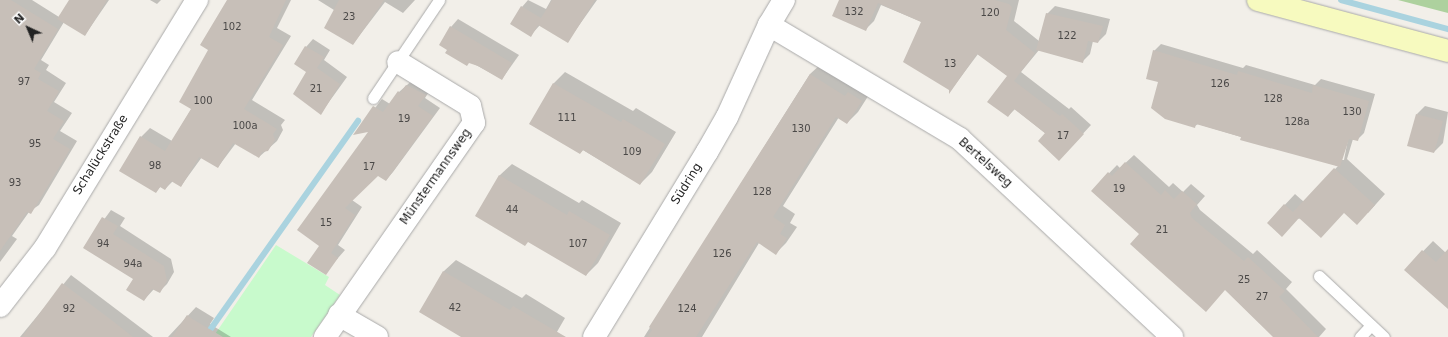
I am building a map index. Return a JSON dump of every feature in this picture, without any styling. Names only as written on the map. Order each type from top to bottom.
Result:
[{"type":"main road","points":[[1258,0],[1448,51]]},
{"type":"street","name":"Schalückstraße","points":[[0,306],[45,248],[197,0]]},
{"type":"street","name":"Südring","points":[[769,25],[775,0]]},
{"type":"street","name":"Südring","points":[[594,337],[717,134],[769,25],[784,0]]},
{"type":"street","name":"Bertelsweg","points":[[769,25],[960,139],[1172,337]]},
{"type":"street","name":"Münstermannsweg","points":[[325,337],[474,123],[470,106],[398,62]]},
{"type":"street","points":[[339,315],[377,337]]},
{"type":"lane","points":[[373,98],[440,0]]},
{"type":"lane","points":[[1319,276],[1384,337]]},
{"type":"lane","points":[[1360,337],[1371,325]]},
{"type":"green space","points":[[1398,0],[1448,0],[1448,13]]},
{"type":"green space","points":[[276,245],[329,277],[325,285],[340,295],[311,337],[213,337]]},
{"type":"building","points":[[0,0],[11,0],[58,29],[34,69],[41,73],[38,79],[59,91],[47,111],[64,121],[53,139],[70,149],[31,214],[27,212],[0,251]]},
{"type":"building","points":[[69,0],[107,0],[85,36],[57,19]]},
{"type":"building","points":[[227,0],[286,0],[269,37],[283,45],[244,109],[277,129],[273,134],[275,140],[268,151],[262,152],[259,158],[233,143],[218,168],[199,157],[181,187],[171,181],[165,190],[160,187],[156,193],[119,171],[140,136],[165,151],[191,109],[179,102],[208,50],[200,45]]},
{"type":"building","points":[[339,0],[384,0],[353,45],[324,28]]},
{"type":"building","points":[[552,0],[595,0],[568,43],[538,25],[531,37],[510,24],[521,6],[541,18]]},
{"type":"building","points":[[839,0],[995,0],[1009,4],[1012,7],[1006,30],[1035,53],[1014,81],[1060,116],[1062,114],[1084,134],[1059,161],[1038,141],[1045,133],[1014,109],[1008,117],[987,102],[1007,76],[977,54],[949,94],[949,90],[903,62],[921,22],[878,3],[866,31],[832,16]]},
{"type":"building","points":[[1046,13],[1103,26],[1098,43],[1088,41],[1083,63],[1036,50]]},
{"type":"building","points":[[450,26],[512,63],[502,80],[478,66],[469,63],[467,66],[445,53],[447,50],[439,45]]},
{"type":"building","points":[[305,46],[324,57],[317,68],[340,84],[321,115],[293,94],[306,72],[294,64]]},
{"type":"building","points":[[1153,50],[1237,75],[1238,71],[1312,93],[1313,85],[1369,101],[1358,141],[1349,139],[1340,167],[1240,140],[1241,137],[1196,124],[1195,128],[1165,119],[1151,108],[1158,82],[1146,79]]},
{"type":"building","points":[[810,74],[845,96],[848,92],[862,101],[847,124],[836,117],[773,217],[785,225],[780,234],[787,238],[776,255],[757,242],[696,337],[647,337],[652,330],[649,327]]},
{"type":"building","points":[[553,83],[621,122],[623,119],[665,144],[640,185],[583,150],[580,154],[529,124]]},
{"type":"building","points":[[406,85],[426,95],[418,106],[433,116],[386,181],[378,176],[345,208],[355,215],[331,253],[338,258],[326,275],[307,263],[319,246],[297,230],[368,132],[353,135],[373,106],[383,112],[398,91],[400,93]]},
{"type":"building","points":[[1416,114],[1443,121],[1434,153],[1407,146]]},
{"type":"building","points":[[1125,162],[1161,195],[1165,190],[1174,199],[1182,191],[1197,204],[1190,213],[1192,218],[1244,261],[1248,257],[1285,291],[1279,297],[1318,337],[1273,337],[1225,290],[1206,312],[1130,244],[1139,234],[1091,191],[1108,172],[1112,176]]},
{"type":"building","points":[[1334,168],[1375,205],[1357,225],[1344,213],[1321,238],[1299,218],[1282,237],[1267,223],[1284,204],[1293,212]]},
{"type":"building","points":[[499,175],[567,215],[569,211],[610,235],[586,276],[528,242],[525,246],[475,216]]},
{"type":"building","points":[[102,217],[118,226],[113,234],[164,266],[167,281],[160,293],[152,289],[144,301],[126,290],[133,279],[83,248]]},
{"type":"building","points":[[1448,249],[1448,309],[1404,270],[1422,250],[1436,262]]},
{"type":"building","points":[[443,271],[510,310],[513,306],[566,337],[461,337],[419,312]]},
{"type":"building","points":[[62,283],[114,322],[133,337],[22,337]]},
{"type":"building","points":[[187,315],[194,320],[223,337],[172,337]]},
{"type":"waterway","points":[[1341,0],[1448,29]]},
{"type":"waterway","points":[[205,337],[358,121]]}]
